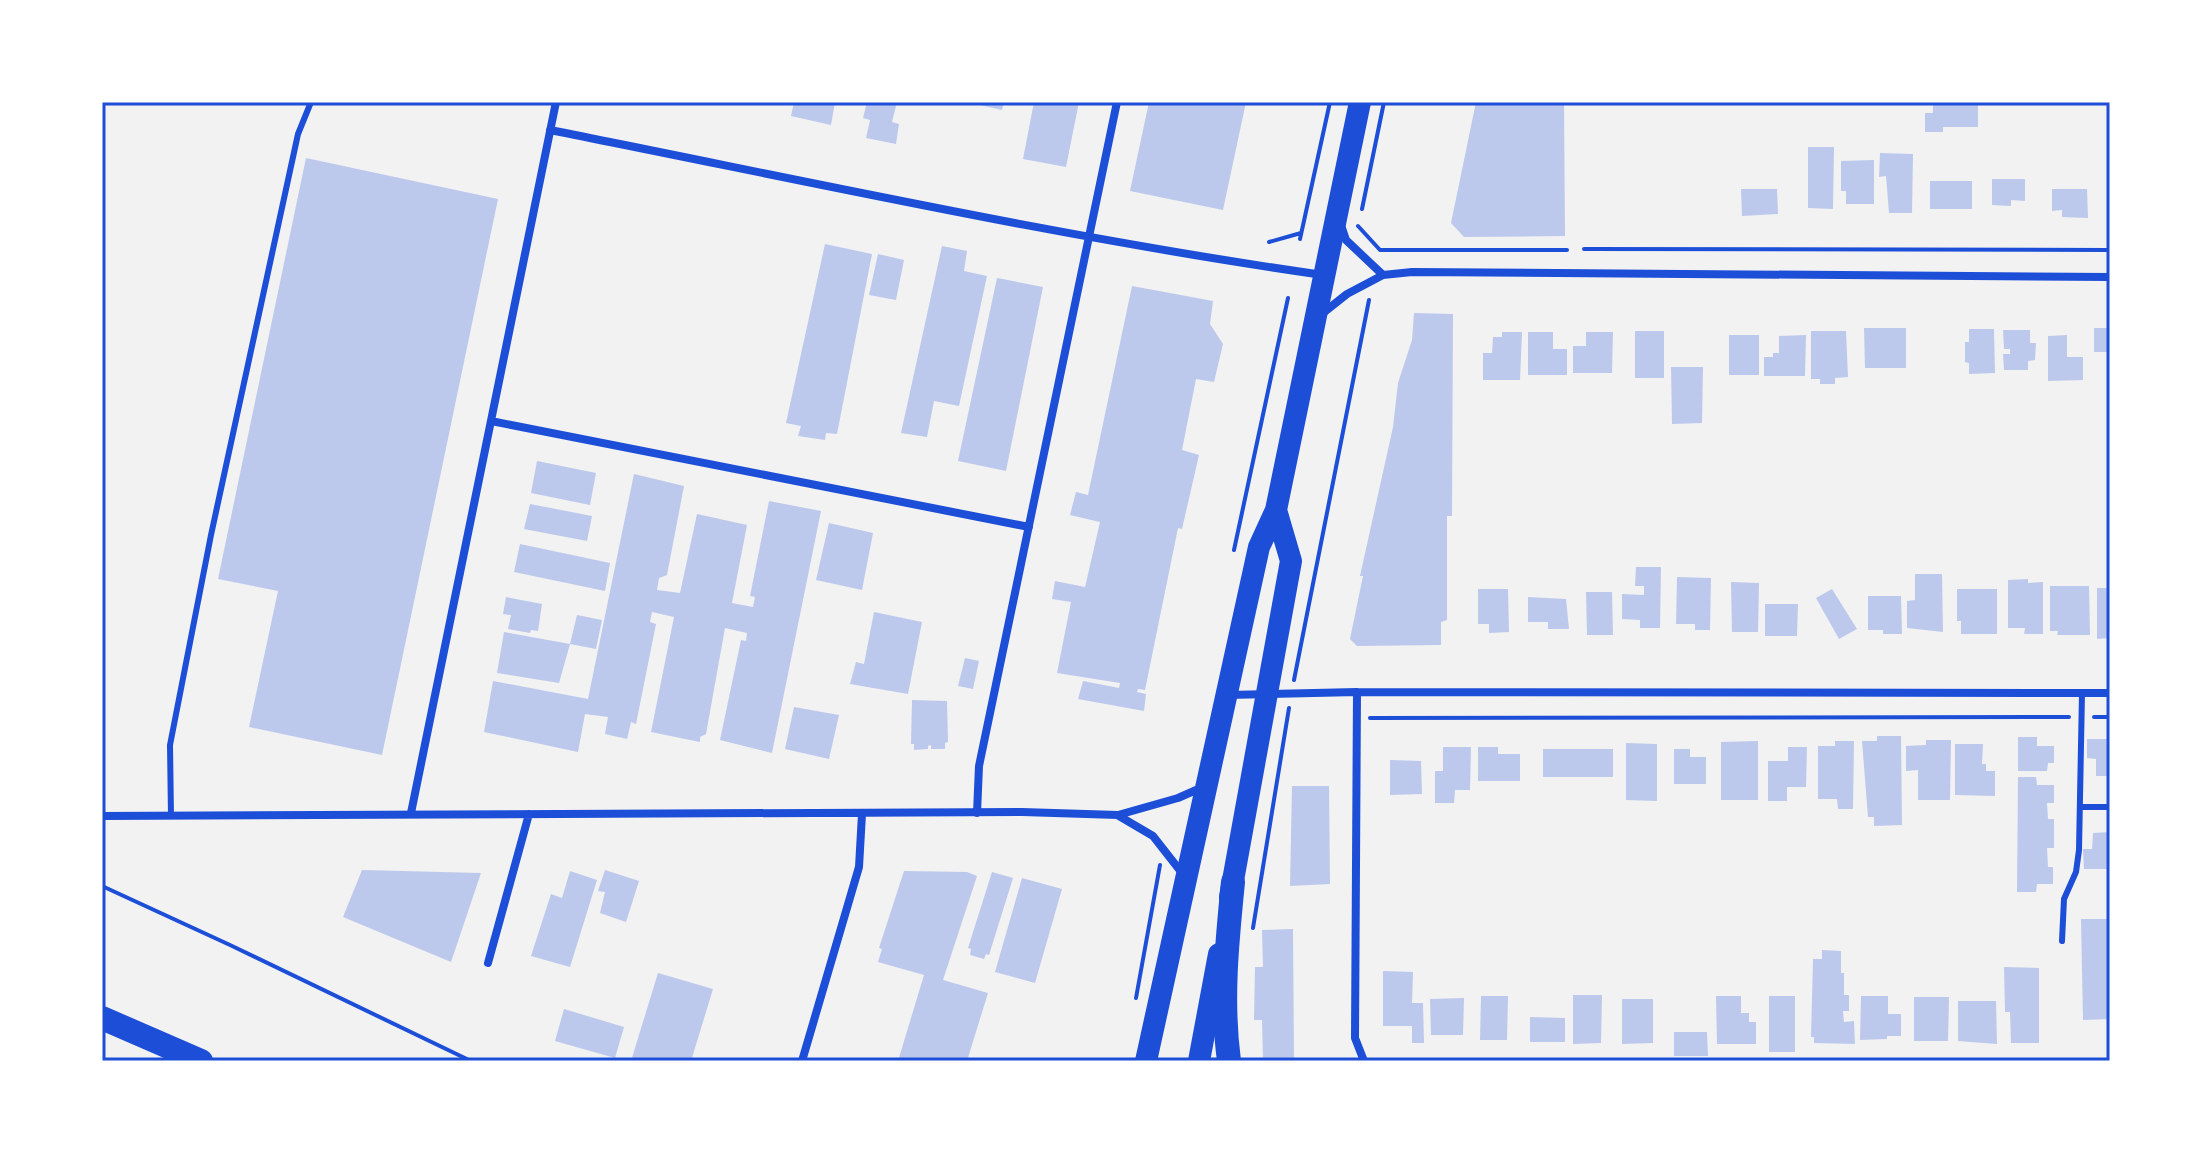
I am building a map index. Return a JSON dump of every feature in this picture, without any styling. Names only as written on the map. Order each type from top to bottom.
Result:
[{"type":"highway","points":[[1146,1061],[1259,547],[1276,510],[1360,102]]},
{"type":"highway","points":[[1199,1061],[1291,561],[1276,510]]},
{"type":"highway","points":[[1229,1061],[1224,969],[1233,882]]},
{"type":"highway","points":[[102,1018],[201,1061]]},
{"type":"street","points":[[411,813],[556,102]]},
{"type":"street","points":[[977,813],[979,766],[1117,102]]},
{"type":"street","points":[[550,130],[1090,237],[1241,264],[1324,275]]},
{"type":"street","points":[[1337,213],[1346,240],[1383,275]]},
{"type":"street","points":[[1315,320],[1347,294],[1383,275],[1416,272],[2110,277]]},
{"type":"street","points":[[491,421],[1029,527]]},
{"type":"street","points":[[1357,692],[1355,1038],[1364,1061]]},
{"type":"street","points":[[1226,695],[1357,692],[2110,693]]},
{"type":"street","points":[[102,816],[411,813],[1118,815],[1178,798],[1207,785]]},
{"type":"street","points":[[488,963],[529,814]]},
{"type":"street","points":[[802,1061],[859,867],[862,814]]},
{"type":"street","points":[[1118,815],[1153,836],[1187,877]]},
{"type":"lane","points":[[171,816],[170,745],[211,535],[298,134],[311,102]]},
{"type":"lane","points":[[2062,941],[2064,899],[2078,863],[2082,693]]},
{"type":"lane","points":[[2080,807],[2110,807]]},
{"type":"path","points":[[1269,242],[1300,236],[1330,102]]},
{"type":"path","points":[[1362,211],[1384,102]]},
{"type":"path","points":[[1358,226],[1380,250],[1567,250]]},
{"type":"path","points":[[1584,249],[2110,250]]},
{"type":"path","points":[[1252,934],[1292,693],[1372,283]]},
{"type":"path","points":[[1234,550],[1288,298]]},
{"type":"path","points":[[1370,718],[2110,717]]},
{"type":"path","points":[[1135,1001],[1163,850]]},
{"type":"path","points":[[102,886],[471,1061]]},
{"type":"building","points":[[794,102],[835,102],[831,125],[791,116]]},
{"type":"building","points":[[867,102],[897,102],[892,122],[899,124],[896,144],[866,138],[870,120],[863,118]]},
{"type":"building","points":[[966,102],[1004,102],[1002,110]]},
{"type":"building","points":[[1034,102],[1079,102],[1066,167],[1023,159]]},
{"type":"building","points":[[1149,102],[1246,102],[1223,210],[1130,191]]},
{"type":"building","points":[[1476,102],[1564,102],[1565,236],[1464,237],[1451,223]]},
{"type":"building","points":[[1933,102],[1978,102],[1978,127],[1943,127],[1943,132],[1925,132],[1925,113],[1933,113]]},
{"type":"building","points":[[1808,147],[1834,147],[1833,209],[1808,208]]},
{"type":"building","points":[[1880,153],[1913,154],[1912,213],[1889,213],[1886,176],[1879,177]]},
{"type":"building","points":[[306,158],[498,199],[382,755],[249,727],[278,591],[218,579]]},
{"type":"building","points":[[1874,160],[1874,204],[1846,204],[1846,191],[1841,191],[1841,161]]},
{"type":"building","points":[[1992,179],[2025,179],[2025,201],[2011,200],[2011,206],[1992,205]]},
{"type":"building","points":[[1930,181],[1972,181],[1972,209],[1930,209]]},
{"type":"building","points":[[1741,189],[1777,189],[1778,214],[1742,216]]},
{"type":"building","points":[[2052,189],[2087,189],[2088,218],[2062,217],[2062,210],[2052,211]]},
{"type":"building","points":[[825,244],[872,254],[837,434],[826,433],[825,440],[798,436],[801,426],[786,423]]},
{"type":"building","points":[[942,246],[967,251],[964,271],[987,276],[959,406],[934,401],[927,437],[901,433]]},
{"type":"building","points":[[878,254],[904,260],[896,300],[869,295]]},
{"type":"building","points":[[997,278],[1043,287],[1006,471],[958,461]]},
{"type":"building","points":[[1132,286],[1213,301],[1210,324],[1223,344],[1214,382],[1196,379],[1182,450],[1199,455],[1182,529],[1178,528],[1145,690],[1138,689],[1137,692],[1146,694],[1144,711],[1078,699],[1083,681],[1119,688],[1120,683],[1057,673],[1071,602],[1052,599],[1055,581],[1085,587],[1100,522],[1070,515],[1076,492],[1088,495]]},
{"type":"building","points":[[1414,313],[1453,314],[1452,516],[1447,516],[1447,620],[1441,622],[1441,645],[1357,646],[1350,639],[1363,576],[1360,576],[1393,427],[1398,383],[1412,340]]},
{"type":"building","points":[[1864,328],[1906,328],[1906,368],[1865,368]]},
{"type":"building","points":[[2094,328],[2110,328],[2110,352],[2094,352]]},
{"type":"building","points":[[1969,329],[1994,329],[1995,373],[1969,374],[1969,363],[1965,362],[1965,342],[1969,342]]},
{"type":"building","points":[[2003,330],[2030,330],[2030,343],[2036,343],[2035,360],[2028,361],[2028,370],[2004,370],[2003,354],[2010,354],[2010,349],[2004,349]]},
{"type":"building","points":[[1635,331],[1664,331],[1664,378],[1635,378]]},
{"type":"building","points":[[1811,331],[1846,331],[1848,377],[1835,378],[1835,384],[1820,384],[1820,379],[1811,379]]},
{"type":"building","points":[[1502,332],[1522,332],[1520,380],[1483,380],[1483,353],[1492,353],[1493,337],[1502,337]]},
{"type":"building","points":[[1528,332],[1553,332],[1553,349],[1567,349],[1567,375],[1528,375]]},
{"type":"building","points":[[1586,332],[1613,332],[1612,373],[1573,373],[1573,346],[1586,346]]},
{"type":"building","points":[[1729,335],[1759,335],[1759,375],[1729,375]]},
{"type":"building","points":[[1806,335],[1805,376],[1764,376],[1764,357],[1779,353],[1779,336]]},
{"type":"building","points":[[2067,335],[2067,357],[2083,357],[2083,380],[2048,381],[2048,336]]},
{"type":"building","points":[[1671,367],[1703,367],[1702,423],[1672,424]]},
{"type":"building","points":[[537,461],[596,473],[590,505],[531,493]]},
{"type":"building","points":[[634,474],[684,486],[667,575],[659,578],[657,590],[680,593],[697,514],[747,525],[732,603],[753,607],[755,597],[750,596],[769,501],[821,511],[772,753],[720,740],[741,640],[746,641],[747,633],[725,628],[706,734],[700,737],[700,742],[651,732],[674,617],[652,612],[650,622],[656,624],[636,724],[631,722],[627,739],[605,734],[608,717],[585,714],[578,752],[484,732],[493,681],[588,699]]},
{"type":"building","points":[[530,504],[592,516],[587,541],[524,529]]},
{"type":"building","points":[[829,523],[873,533],[862,590],[816,580]]},
{"type":"building","points":[[520,544],[610,563],[605,591],[514,572]]},
{"type":"building","points":[[1636,567],[1661,567],[1660,628],[1640,628],[1640,620],[1622,619],[1622,594],[1644,595],[1644,586],[1635,586]]},
{"type":"building","points":[[1915,574],[1942,574],[1943,632],[1907,628],[1907,601],[1915,600]]},
{"type":"building","points":[[1677,577],[1711,578],[1710,630],[1695,630],[1695,624],[1676,624]]},
{"type":"building","points":[[2028,579],[2028,583],[2043,582],[2043,634],[2024,634],[2025,628],[2008,628],[2008,580]]},
{"type":"building","points":[[1731,582],[1759,583],[1758,632],[1732,632]]},
{"type":"building","points":[[2050,586],[2089,586],[2090,635],[2057,635],[2058,631],[2050,631]]},
{"type":"building","points":[[2097,588],[2110,588],[2110,638],[2097,639]]},
{"type":"building","points":[[1478,589],[1508,589],[1509,632],[1489,633],[1489,624],[1478,624]]},
{"type":"building","points":[[1832,589],[1857,629],[1839,639],[1816,598]]},
{"type":"building","points":[[1957,589],[1997,589],[1997,634],[1961,634],[1961,621],[1957,621]]},
{"type":"building","points":[[1586,592],[1612,592],[1613,635],[1587,635]]},
{"type":"building","points":[[1868,596],[1901,596],[1902,634],[1868,630]]},
{"type":"building","points":[[506,597],[542,604],[538,631],[531,630],[530,633],[508,629],[511,615],[503,614]]},
{"type":"building","points":[[1528,597],[1566,599],[1569,629],[1548,629],[1548,622],[1528,622]]},
{"type":"building","points":[[1765,604],[1798,604],[1797,636],[1765,636]]},
{"type":"building","points":[[874,612],[922,622],[908,694],[850,684],[856,662],[864,664]]},
{"type":"building","points":[[577,615],[602,620],[596,649],[570,644]]},
{"type":"building","points":[[504,632],[570,644],[559,683],[497,673]]},
{"type":"building","points":[[965,658],[979,661],[973,689],[958,686]]},
{"type":"building","points":[[912,700],[947,701],[948,742],[945,749],[931,749],[931,745],[928,749],[914,750],[914,744],[911,744]]},
{"type":"building","points":[[794,707],[839,715],[829,759],[785,749]]},
{"type":"building","points":[[1877,736],[1901,736],[1902,825],[1874,826],[1874,817],[1868,817],[1862,741],[1877,741]]},
{"type":"building","points":[[2018,737],[2037,737],[2037,746],[2054,746],[2054,763],[2048,763],[2047,771],[2018,771]]},
{"type":"building","points":[[2087,739],[2110,739],[2110,776],[2096,776],[2096,759],[2087,758]]},
{"type":"building","points":[[1926,740],[1951,740],[1950,800],[1918,800],[1918,770],[1906,771],[1906,746],[1926,745]]},
{"type":"building","points":[[1758,741],[1758,800],[1721,800],[1721,742]]},
{"type":"building","points":[[1835,741],[1854,741],[1853,809],[1838,809],[1837,799],[1818,799],[1818,746],[1835,746]]},
{"type":"building","points":[[1626,743],[1657,744],[1657,801],[1626,800]]},
{"type":"building","points":[[1955,744],[1983,744],[1982,764],[1986,764],[1986,771],[1995,771],[1995,796],[1955,795]]},
{"type":"building","points":[[1443,747],[1471,747],[1470,790],[1455,790],[1454,803],[1435,803],[1435,771],[1443,771]]},
{"type":"building","points":[[1478,747],[1498,747],[1498,754],[1520,754],[1520,781],[1478,781]]},
{"type":"building","points":[[1788,747],[1807,747],[1806,787],[1787,787],[1787,801],[1768,801],[1768,761],[1788,761]]},
{"type":"building","points":[[1543,749],[1613,749],[1613,777],[1543,777]]},
{"type":"building","points":[[1674,749],[1690,749],[1690,757],[1706,757],[1706,784],[1674,784]]},
{"type":"building","points":[[1390,760],[1421,761],[1422,794],[1390,795]]},
{"type":"building","points":[[2018,777],[2036,777],[2037,785],[2054,785],[2054,803],[2047,803],[2048,819],[2054,819],[2054,848],[2047,848],[2048,867],[2053,867],[2053,884],[2037,884],[2036,892],[2017,892]]},
{"type":"building","points":[[1292,786],[1329,786],[1330,884],[1290,886]]},
{"type":"building","points":[[2109,832],[2110,869],[2084,869],[2083,849],[2092,849],[2093,833]]},
{"type":"building","points":[[362,870],[481,873],[451,962],[343,917]]},
{"type":"building","points":[[605,870],[639,881],[626,922],[600,913],[605,892],[598,891]]},
{"type":"building","points":[[570,871],[597,880],[570,967],[531,956],[551,894],[562,898]]},
{"type":"building","points":[[904,871],[967,872],[977,876],[943,980],[988,993],[967,1061],[898,1061],[924,975],[878,962],[882,949],[879,948]]},
{"type":"building","points":[[992,872],[1013,878],[989,955],[986,954],[984,959],[970,955],[971,949],[968,948]]},
{"type":"building","points":[[1022,878],[1062,889],[1035,983],[995,972]]},
{"type":"building","points":[[2081,919],[2110,919],[2110,1019],[2083,1020]]},
{"type":"building","points":[[1293,929],[1294,1060],[1263,1060],[1262,1020],[1254,1020],[1255,967],[1263,967],[1262,930]]},
{"type":"building","points":[[1822,950],[1841,951],[1844,995],[1849,995],[1849,1011],[1843,1011],[1844,1022],[1854,1021],[1855,1044],[1814,1043],[1814,1037],[1811,1037],[1813,959],[1822,959]]},
{"type":"building","points":[[2004,967],[2039,968],[2039,1043],[2011,1043],[2010,1012],[2005,1012]]},
{"type":"building","points":[[1383,971],[1413,972],[1412,1003],[1423,1003],[1424,1043],[1412,1043],[1412,1026],[1383,1026]]},
{"type":"building","points":[[658,973],[713,989],[691,1061],[631,1061]]},
{"type":"building","points":[[1573,995],[1602,995],[1601,1043],[1573,1044]]},
{"type":"building","points":[[1481,996],[1508,996],[1507,1040],[1480,1040]]},
{"type":"building","points":[[1716,996],[1741,996],[1741,1013],[1749,1013],[1749,1022],[1756,1022],[1756,1044],[1717,1044]]},
{"type":"building","points":[[1769,996],[1795,996],[1795,1052],[1769,1052]]},
{"type":"building","points":[[1861,996],[1888,996],[1888,1014],[1901,1014],[1901,1036],[1860,1040]]},
{"type":"building","points":[[1914,997],[1949,997],[1948,1041],[1914,1041]]},
{"type":"building","points":[[1464,998],[1463,1035],[1431,1035],[1430,999]]},
{"type":"building","points":[[1622,999],[1653,999],[1653,1043],[1622,1044]]},
{"type":"building","points":[[1958,1001],[1996,1001],[1997,1044],[1958,1041]]},
{"type":"building","points":[[564,1009],[624,1027],[615,1058],[555,1041]]},
{"type":"building","points":[[1530,1017],[1565,1018],[1565,1042],[1530,1042]]},
{"type":"building","points":[[1674,1032],[1707,1032],[1708,1056],[1674,1056]]}]
